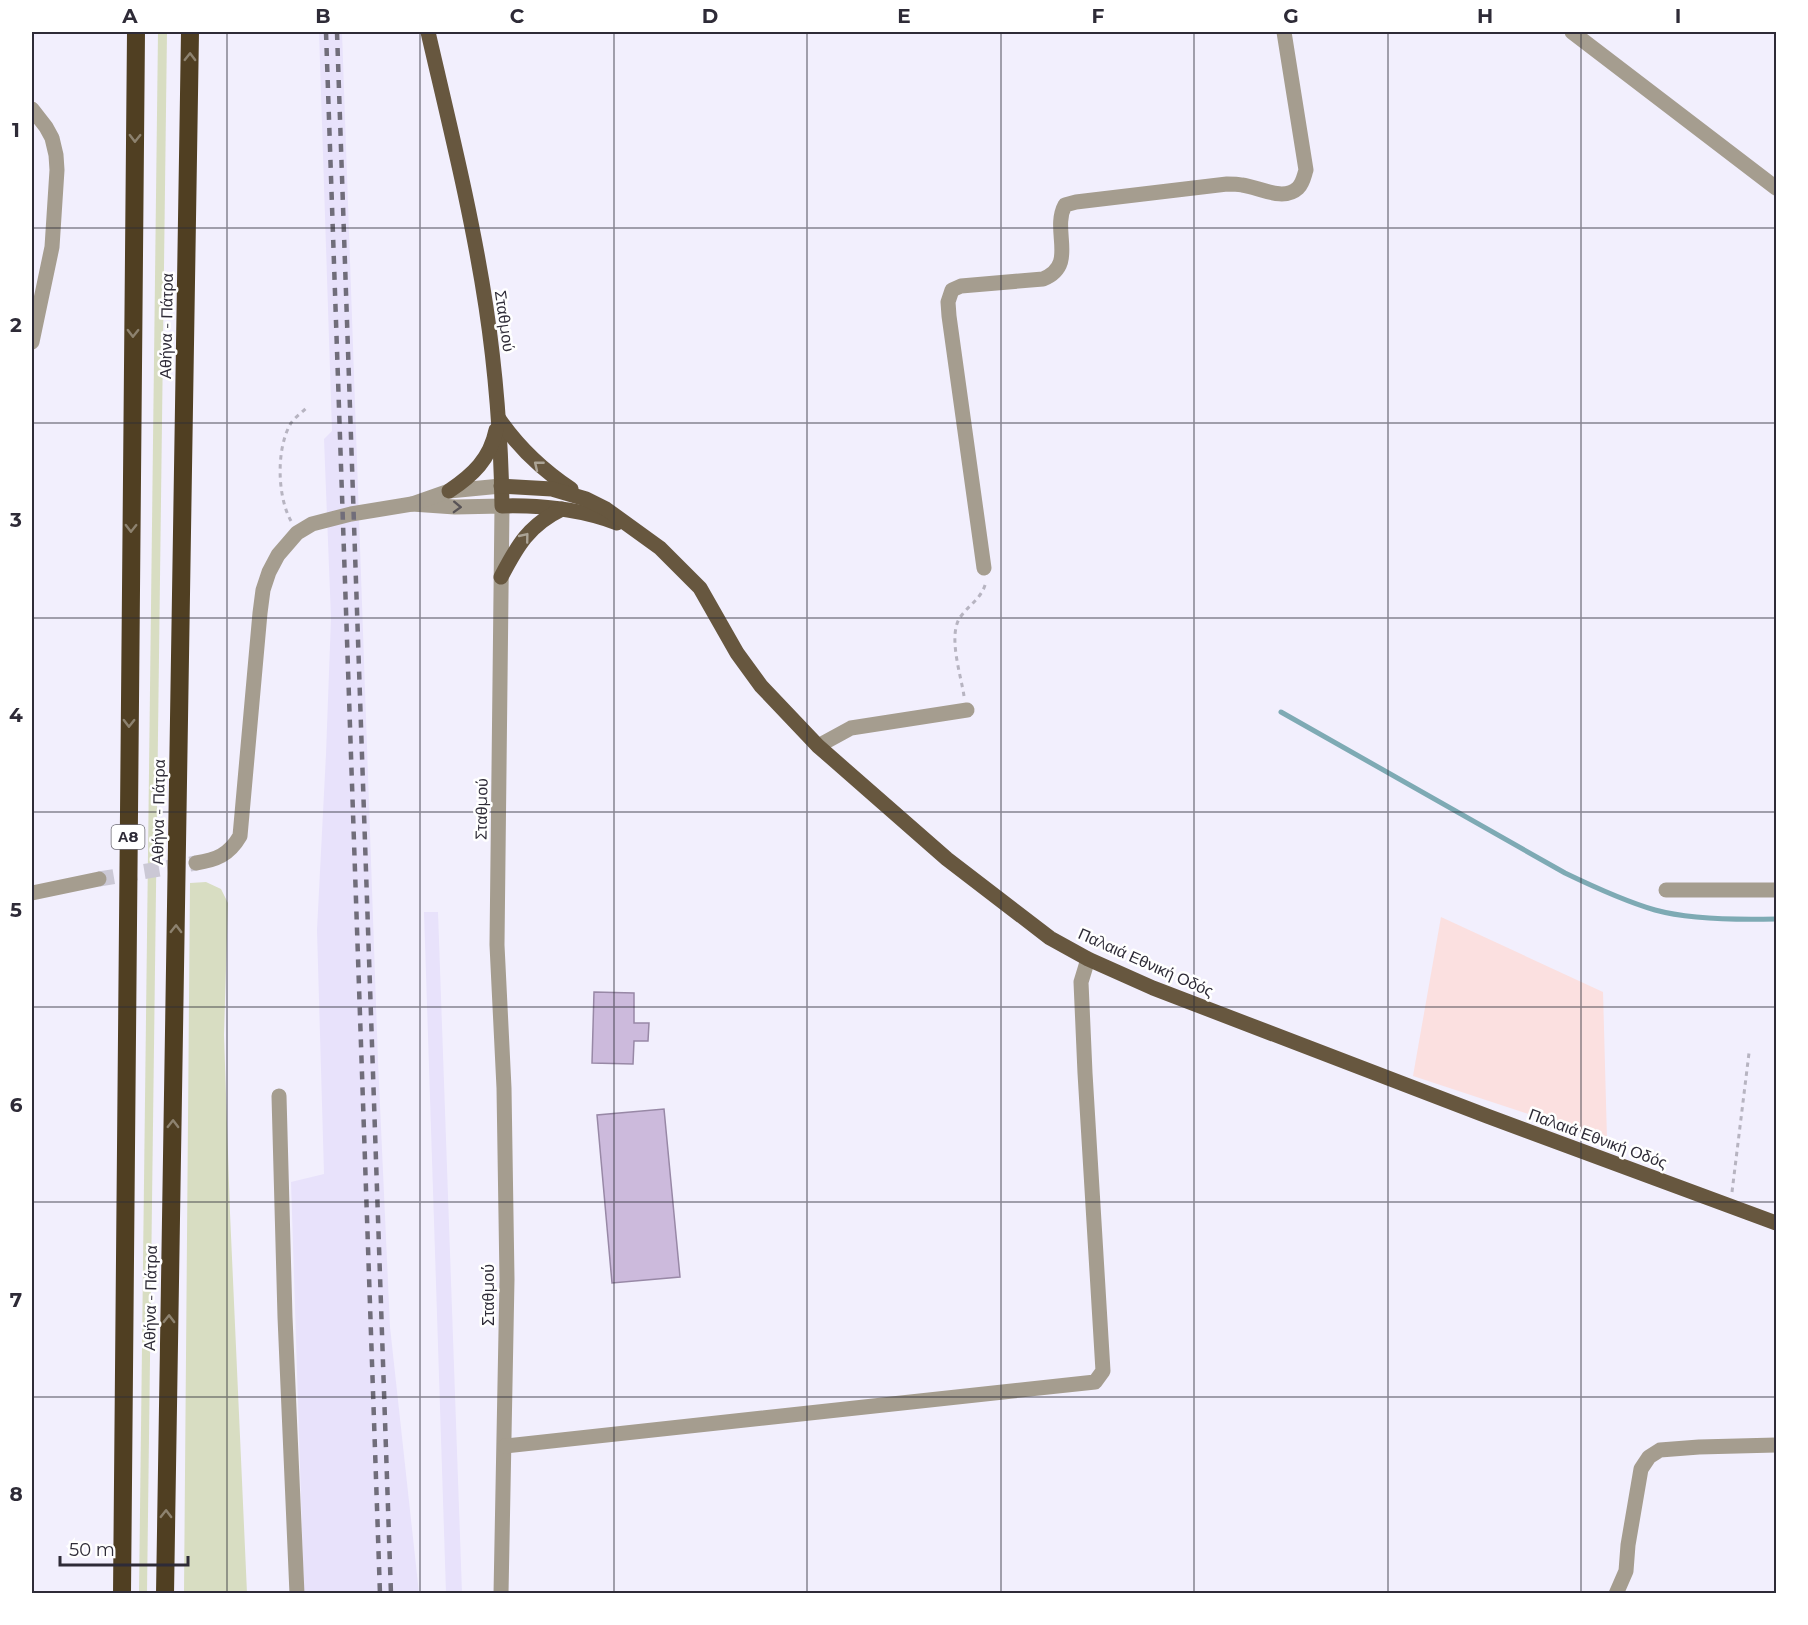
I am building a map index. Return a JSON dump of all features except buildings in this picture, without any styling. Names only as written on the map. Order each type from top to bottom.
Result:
[{"type":"highway","name":"Αθήνα - Πάτρα","points":[[122,1593],[136,32]]},
{"type":"highway","name":"Αθήνα - Πάτρα","points":[[165,1593],[190,32]]},
{"type":"main road","name":"Σταθμού","points":[[428,32],[476,249],[487,317],[499,419],[502,506]]},
{"type":"main road","points":[[450,491],[476,471],[486,458],[494,443],[499,419]]},
{"type":"main road","points":[[499,419],[531,459],[586,499]]},
{"type":"main road","name":"Παλαιά Εθνική Οδός","points":[[501,486],[552,489],[586,499],[606,509],[660,548],[700,588],[737,653],[761,686],[818,746],[947,859],[1050,938],[1088,959],[1153,988],[1486,1116],[1776,1222]]},
{"type":"main road","name":"Παλαιά Εθνική Οδός","points":[[502,506],[562,509],[605,519],[636,531]]},
{"type":"main road","points":[[501,577],[513,553],[524,538],[546,517],[562,509]]},
{"type":"street","points":[[984,568],[949,316],[948,302],[952,290],[961,286],[1043,279],[1054,274],[1060,265],[1062,253],[1060,215],[1065,205],[1227,184],[1284,194],[1297,189],[1302,182],[1305,170],[1284,32]]},
{"type":"street","points":[[1572,32],[1776,188]]},
{"type":"street","points":[[32,108],[52,138],[57,170],[52,247],[32,342]]},
{"type":"street","points":[[196,863],[214,860],[227,853],[240,836],[263,590],[278,555],[297,533],[312,524],[327,519],[412,504],[450,491],[501,486]]},
{"type":"street","points":[[412,504],[455,507],[502,506]]},
{"type":"street","name":"Σταθμού","points":[[501,1593],[507,1279],[505,1128],[498,945],[502,506]]},
{"type":"street","points":[[818,746],[850,728],[967,710]]},
{"type":"street","points":[[32,892],[99,879]]},
{"type":"street","points":[[1666,890],[1776,890]]},
{"type":"street","points":[[505,1446],[1095,1382],[1103,1371],[1086,1106],[1081,982],[1088,959]]},
{"type":"street","points":[[279,1096],[285,1317],[297,1593]]},
{"type":"street","points":[[1616,1593],[1626,1571],[1628,1545],[1641,1469],[1649,1457],[1660,1450],[1776,1445]]},
{"type":"path","points":[[297,533],[285,510],[280,485],[284,443],[292,423],[308,406]]},
{"type":"path","points":[[967,710],[955,641],[955,628],[959,618],[984,591],[986,581],[984,568]]},
{"type":"path","points":[[1730,1206],[1749,1053]]},
{"type":"shaded area","points":[[319,32],[342,32],[378,1061],[390,1327],[419,1593],[304,1593],[291,1182],[324,1174],[317,930],[331,618],[324,439],[332,431]]},
{"type":"shaded area","points":[[424,912],[438,912],[462,1593],[446,1593]]},
{"type":"shaded area","points":[[1441,917],[1603,992],[1607,1140],[1413,1076]]},
{"type":"green space","points":[[158,32],[167,32],[147,1593],[139,1594]]},
{"type":"green space","points":[[206,882],[221,889],[228,903],[224,1035],[247,1593],[184,1593],[190,883]]},
{"type":"waterway","points":[[1281,712],[1565,873],[1609,893],[1655,910],[1684,916],[1776,919]]},
{"type":"tunnel","points":[[99,879],[196,863]]},
{"type":"railway","points":[[326,32],[380,1594]]},
{"type":"railway","points":[[337,32],[391,1594]]}]
